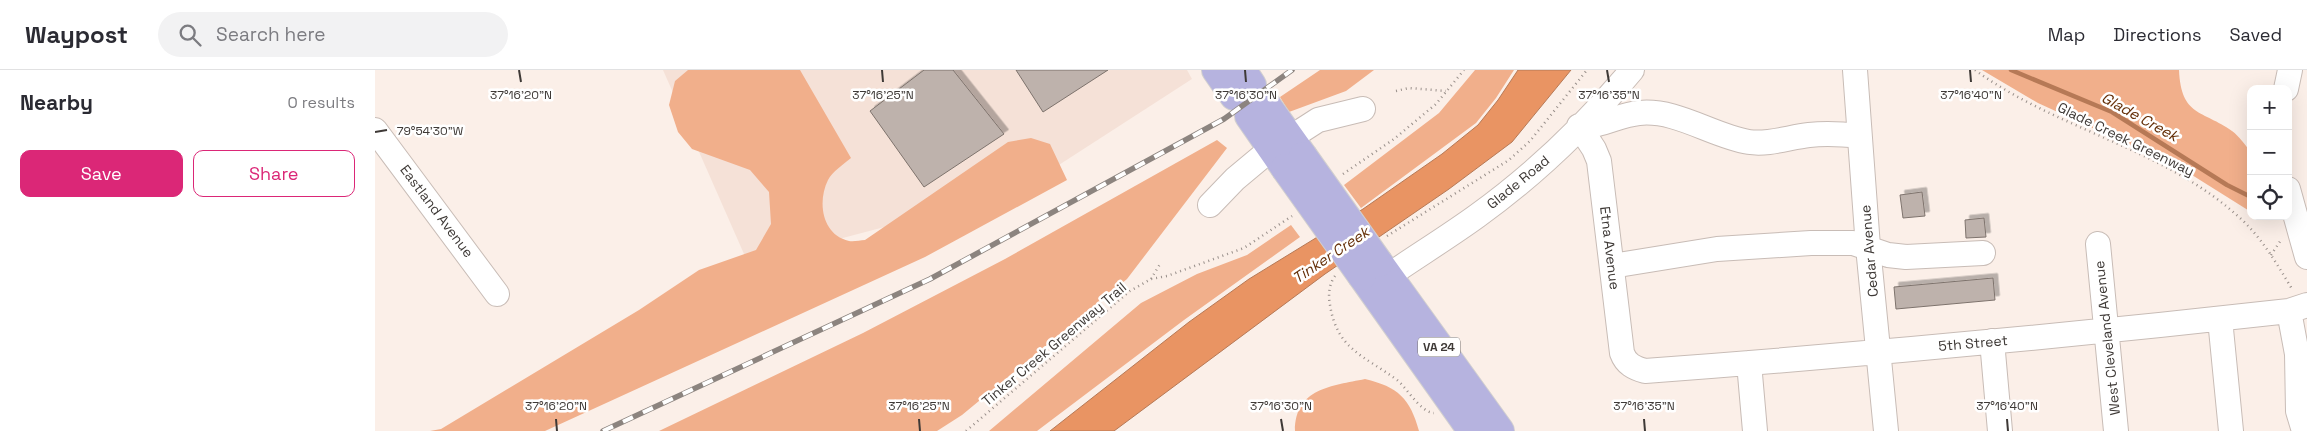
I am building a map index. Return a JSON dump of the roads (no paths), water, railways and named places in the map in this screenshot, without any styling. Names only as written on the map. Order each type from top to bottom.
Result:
[{"type":"main road","name":"VA 24","points":[[1216,70],[1249,94],[1287,153],[1376,272],[1500,431]]},
{"type":"main road","name":"VA 24","points":[[1376,272],[1472,431]]},
{"type":"street","name":"Glade Road","points":[[1376,272],[1477,216],[1555,152],[1632,70]]},
{"type":"street","name":"Cedar Avenue","points":[[1855,70],[1867,247],[1886,431]]},
{"type":"street","points":[[2287,85],[2290,70]]},
{"type":"street","points":[[1210,205],[1235,179],[1287,153],[1318,120],[1363,109]]},
{"type":"street","points":[[1579,126],[1598,125],[1639,113],[1674,117],[1751,142],[1835,133],[1859,136]]},
{"type":"street","name":"Etna Avenue","points":[[1579,126],[1594,149],[1599,161],[1622,353],[1629,364],[1637,369]]},
{"type":"street","name":"Eastland Avenue","points":[[375,130],[497,294]]},
{"type":"street","points":[[2290,220],[2291,233],[2307,257]]},
{"type":"street","points":[[1612,266],[1717,248],[1853,243],[1888,254],[1906,257],[1983,253]]},
{"type":"street","name":"West Cleveland Avenue","points":[[2098,244],[2116,431]]},
{"type":"street","points":[[2296,302],[2298,411],[2304,431]]},
{"type":"street","name":"5th Street","points":[[1637,369],[1645,371],[1749,363],[2220,319],[2296,302]]},
{"type":"street","points":[[2220,319],[2231,431]]},
{"type":"street","points":[[1992,341],[2000,431]]},
{"type":"street","points":[[1749,363],[1755,431]]},
{"type":"water","name":"Tinker Creek","points":[[1518,70],[1571,70],[1512,142],[1449,189],[1325,274],[1114,431],[1050,431],[1189,322],[1249,279],[1363,209],[1442,154],[1478,125]]},
{"type":"waterway","name":"Glade Creek","points":[[2011,70],[2112,112],[2227,185],[2247,195]]},
{"type":"railway","points":[[603,431],[930,279],[1224,119],[1292,70]]}]
